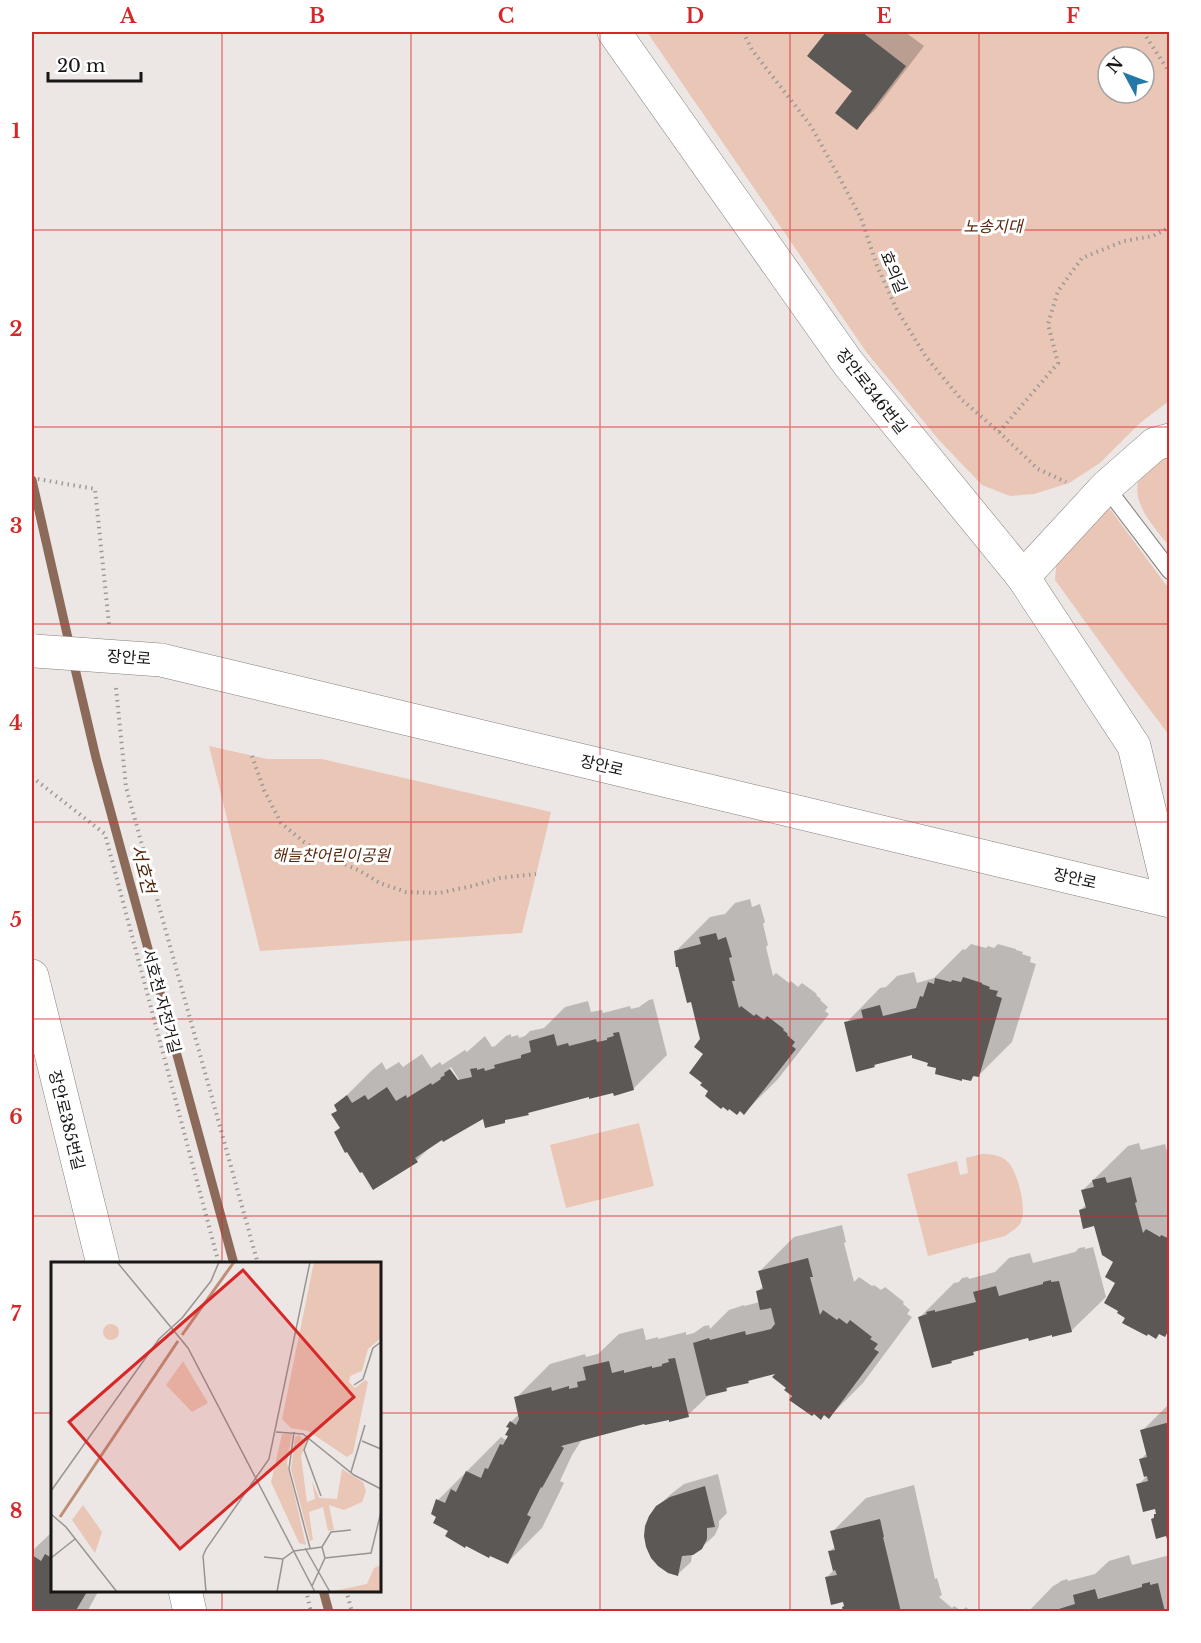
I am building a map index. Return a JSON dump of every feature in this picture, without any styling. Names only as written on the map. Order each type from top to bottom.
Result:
[{"type":"street","name":"장안로346번길","points":[[614,32],[848,363],[1023,577]]},
{"type":"street","points":[[1170,440],[1155,444],[1106,487],[1023,577],[1134,746],[1170,896]]},
{"type":"street","name":"장안로","points":[[33,651],[161,660],[1170,901]]},
{"type":"street","name":"장안로385번길","points":[[32,976],[103,1262]]},
{"type":"street","points":[[185,1592],[190,1611]]},
{"type":"lane","points":[[1106,487],[1170,571]]},
{"type":"path","name":"효의길","points":[[743,32],[752,50],[811,126],[861,218],[897,310],[927,357],[961,399],[1038,469],[1070,483]]},
{"type":"path","points":[[1143,32],[1170,72]]},
{"type":"path","points":[[999,432],[1058,363],[1048,324],[1058,291],[1082,258],[1124,242],[1153,236],[1170,227]]},
{"type":"path","points":[[32,478],[95,489],[110,632]]},
{"type":"path","points":[[115,680],[126,787],[258,1262]]},
{"type":"path","points":[[252,756],[264,790],[281,823],[322,853],[380,883],[406,892],[439,893],[500,878],[536,874]]},
{"type":"path","name":"서호천 자전거길","points":[[32,777],[105,834],[219,1262]]},
{"type":"path","points":[[306,1592],[311,1611]]},
{"type":"path","points":[[347,1592],[352,1611]]},
{"type":"green space","name":"노송지대","points":[[647,32],[1169,32],[1169,401],[1140,423],[1100,463],[1069,483],[1034,494],[1010,496],[982,485],[939,440],[867,353]]},
{"type":"green space","points":[[1169,456],[1169,546],[1143,510],[1137,489],[1139,479],[1147,467]]},
{"type":"green space","points":[[1107,505],[1169,589],[1169,735],[1055,580],[1057,556]]},
{"type":"green space","name":"해늘찬어린이공원","points":[[209,746],[267,759],[322,759],[551,812],[522,933],[260,951]]},
{"type":"green space","points":[[639,1123],[654,1186],[566,1208],[550,1145]]},
{"type":"green space","points":[[982,1154],[1002,1158],[1012,1167],[1022,1202],[1020,1224],[1005,1236],[928,1256],[907,1174],[957,1161],[960,1175],[968,1173],[966,1158]]},
{"type":"building","points":[[826,32],[862,32],[906,66],[857,130],[835,113],[852,91],[807,56]]},
{"type":"building","points":[[716,933],[718,940],[726,937],[732,957],[729,958],[735,981],[732,981],[739,1008],[741,1006],[764,1020],[767,1016],[784,1029],[795,1042],[792,1046],[796,1049],[744,1115],[740,1111],[737,1115],[729,1109],[728,1111],[723,1107],[721,1109],[705,1096],[708,1091],[689,1073],[703,1054],[694,1047],[700,1039],[691,1002],[687,1003],[678,967],[676,967],[674,951],[701,944],[699,937]]},
{"type":"building","points":[[963,977],[998,991],[996,996],[1002,998],[979,1077],[973,1076],[971,1081],[962,1079],[962,1081],[935,1074],[936,1068],[912,1058],[912,1055],[856,1072],[844,1022],[863,1018],[861,1010],[880,1005],[883,1016],[916,1008],[928,982],[934,984],[935,978],[961,982]]},
{"type":"building","points":[[619,1032],[634,1090],[614,1096],[613,1093],[589,1099],[589,1097],[528,1113],[529,1115],[505,1120],[505,1123],[485,1128],[483,1119],[443,1142],[442,1140],[415,1158],[418,1162],[373,1190],[347,1152],[345,1153],[334,1132],[340,1128],[331,1114],[337,1111],[334,1105],[347,1095],[352,1103],[365,1095],[368,1100],[387,1087],[396,1101],[406,1095],[407,1098],[431,1083],[432,1085],[450,1069],[458,1080],[472,1077],[470,1069],[484,1068],[485,1071],[495,1068],[494,1065],[521,1058],[521,1055],[531,1052],[529,1041],[554,1034],[557,1046],[568,1043],[569,1046],[596,1039],[597,1042],[607,1040],[614,1036],[613,1033]]},
{"type":"building","points":[[1105,1177],[1107,1183],[1131,1177],[1143,1233],[1146,1229],[1160,1237],[1161,1235],[1170,1239],[1170,1328],[1165,1337],[1159,1334],[1156,1339],[1122,1323],[1125,1318],[1104,1303],[1115,1283],[1105,1277],[1113,1262],[1102,1255],[1094,1226],[1083,1229],[1079,1210],[1086,1208],[1081,1190],[1094,1187],[1092,1180]]},
{"type":"building","points":[[808,1258],[813,1277],[810,1277],[820,1315],[823,1310],[847,1324],[850,1320],[872,1337],[870,1339],[878,1344],[874,1349],[879,1352],[829,1419],[824,1415],[821,1420],[814,1414],[812,1416],[789,1400],[792,1396],[772,1377],[775,1374],[706,1396],[693,1343],[745,1331],[746,1335],[771,1329],[775,1324],[771,1308],[760,1310],[756,1291],[763,1289],[758,1271]]},
{"type":"building","points":[[1051,1280],[1051,1282],[1059,1281],[1072,1332],[1029,1341],[1028,1338],[973,1352],[974,1355],[932,1368],[918,1317],[927,1314],[926,1312],[976,1302],[973,1292],[996,1286],[999,1296]]},
{"type":"building","points":[[675,1358],[689,1417],[669,1422],[669,1420],[644,1424],[561,1446],[564,1448],[527,1515],[531,1517],[508,1564],[490,1556],[489,1558],[466,1546],[465,1548],[445,1536],[448,1531],[433,1523],[436,1517],[431,1514],[436,1499],[445,1503],[451,1489],[456,1492],[466,1471],[481,1478],[485,1468],[488,1469],[500,1444],[503,1445],[508,1436],[505,1435],[509,1428],[506,1427],[510,1421],[516,1425],[519,1419],[514,1397],[551,1387],[552,1391],[569,1386],[569,1389],[578,1387],[577,1382],[586,1380],[583,1367],[609,1361],[612,1373],[624,1370],[624,1373],[652,1366],[652,1368],[662,1366],[669,1362],[668,1359]]},
{"type":"building","points":[[1170,1422],[1169,1545],[1166,1536],[1156,1539],[1151,1519],[1156,1514],[1155,1509],[1143,1512],[1136,1484],[1148,1481],[1147,1476],[1144,1477],[1139,1459],[1147,1457],[1140,1430]]},
{"type":"building","points":[[705,1486],[715,1527],[707,1528],[707,1539],[702,1549],[693,1555],[682,1556],[678,1576],[668,1573],[651,1558],[646,1547],[644,1536],[649,1516],[656,1506],[670,1497]]},
{"type":"building","points":[[880,1519],[901,1612],[843,1612],[843,1602],[831,1605],[825,1577],[837,1575],[835,1570],[833,1571],[828,1551],[835,1550],[830,1531]]},
{"type":"building","points":[[45,1554],[51,1557],[51,1592],[87,1592],[75,1612],[32,1612],[32,1555],[41,1561]]},
{"type":"building","points":[[1150,1582],[1150,1585],[1158,1583],[1165,1612],[1049,1612],[1075,1604],[1073,1595],[1095,1589],[1098,1599],[1142,1587],[1142,1584]]},
{"type":"waterway","name":"서호천","points":[[32,480],[70,647]]},
{"type":"waterway","name":"서호천","points":[[73,660],[96,758],[233,1262]]},
{"type":"waterway","name":"서호천","points":[[324,1592],[329,1612]]}]
